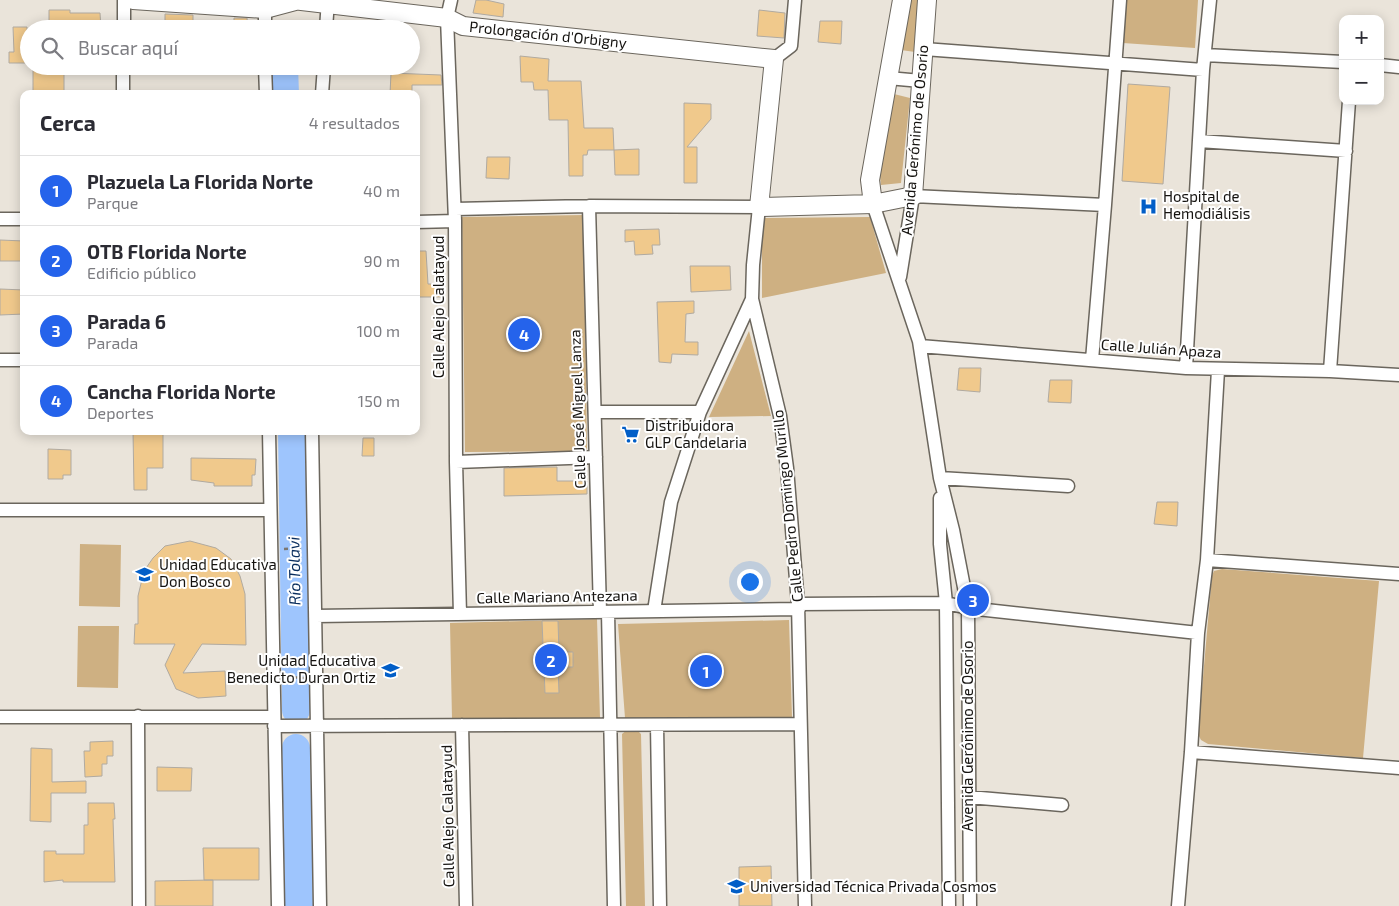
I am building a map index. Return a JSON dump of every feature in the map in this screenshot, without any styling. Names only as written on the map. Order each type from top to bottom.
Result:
[{"type":"street","points":[[124,0],[124,20]]},
{"type":"street","name":"Prolongación d'Orbigny","points":[[133,0],[265,9],[294,0],[328,2],[447,18],[463,26],[774,59]]},
{"type":"street","name":"Calle Alejo Calatayud","points":[[451,0],[447,18],[455,215],[456,462],[460,614]]},
{"type":"street","points":[[774,59],[792,46],[795,0]]},
{"type":"street","name":"Avenida Gerónimo de Osorio","points":[[902,0],[870,180],[873,204],[920,346],[940,478],[953,530],[968,608],[970,906]]},
{"type":"street","name":"Avenida Gerónimo de Osorio","points":[[899,279],[913,196],[926,0]]},
{"type":"street","points":[[1092,360],[1120,0]]},
{"type":"street","points":[[1186,368],[1203,70],[1210,0]]},
{"type":"street","points":[[327,20],[328,2]]},
{"type":"street","points":[[265,9],[265,20]]},
{"type":"street","points":[[924,49],[1203,70]]},
{"type":"street","points":[[1205,55],[1339,62]]},
{"type":"street","name":"Calle Pedro Domingo Murillo","points":[[774,59],[753,265],[752,299],[780,416],[787,468],[798,606],[805,906]]},
{"type":"street","points":[[1384,65],[1399,67]]},
{"type":"street","points":[[124,75],[124,90]]},
{"type":"street","points":[[265,75],[266,90]]},
{"type":"street","points":[[322,90],[323,75]]},
{"type":"street","points":[[888,78],[921,81]]},
{"type":"street","points":[[1330,371],[1349,105]]},
{"type":"street","points":[[1199,141],[1346,151]]},
{"type":"street","points":[[420,221],[455,215],[589,206],[873,204],[913,196],[1105,205]]},
{"type":"street","name":"Calle José Miguel Lanza","points":[[589,206],[596,457],[610,725],[614,906]]},
{"type":"street","points":[[0,219],[20,219]]},
{"type":"street","points":[[654,611],[671,502],[700,412],[752,299]]},
{"type":"street","name":"Calle Julián Apaza","points":[[920,346],[1218,370],[1330,371],[1399,375]]},
{"type":"street","points":[[0,360],[20,360]]},
{"type":"street","points":[[1178,906],[1198,633],[1207,560],[1218,370]]},
{"type":"street","points":[[595,412],[700,412]]},
{"type":"street","points":[[269,435],[278,906]]},
{"type":"street","points":[[312,435],[320,906]]},
{"type":"street","points":[[456,462],[596,457]]},
{"type":"street","points":[[940,478],[1068,486]]},
{"type":"street","name":"Avenida Gerónimo de Osorio","points":[[940,478],[940,544],[946,603],[949,906]]},
{"type":"street","points":[[0,510],[270,510]]},
{"type":"street","points":[[1207,560],[1399,574]]},
{"type":"street","name":"Calle Mariano Antezana","points":[[315,616],[654,611],[946,603],[968,608],[1198,633]]},
{"type":"street","points":[[138,716],[139,906]]},
{"type":"street","points":[[0,718],[138,716],[274,722],[317,726],[800,724]]},
{"type":"street","name":"Calle Alejo Calatayud","points":[[462,725],[466,906]]},
{"type":"street","points":[[657,725],[660,906]]},
{"type":"street","points":[[1190,752],[1399,768]]},
{"type":"street","points":[[969,797],[1062,805]]},
{"type":"path","points":[[288,548],[300,548]]},
{"type":"path","points":[[289,677],[301,678]]},
{"type":"shaded area","points":[[911,0],[918,0],[915,52],[901,50]]},
{"type":"shaded area","points":[[1126,0],[1198,0],[1195,48],[1123,43]]},
{"type":"shaded area","points":[[894,94],[910,98],[901,183],[881,185],[880,176]]},
{"type":"shaded area","points":[[584,215],[587,451],[465,452],[462,217]]},
{"type":"shaded area","points":[[870,217],[886,273],[762,298],[762,237],[764,218]]},
{"type":"shaded area","points":[[749,331],[771,416],[709,417]]},
{"type":"shaded area","points":[[80,544],[121,545],[120,607],[79,606]]},
{"type":"shaded area","points":[[1222,569],[1379,581],[1363,758],[1208,744],[1201,740],[1198,734],[1212,575],[1214,571]]},
{"type":"shaded area","points":[[597,619],[600,718],[452,719],[450,623]]},
{"type":"shaded area","points":[[789,620],[792,717],[625,718],[618,624]]},
{"type":"shaded area","points":[[78,626],[119,626],[118,688],[77,687]]},
{"type":"shaded area","points":[[636,729],[641,734],[645,906],[626,906],[622,734],[627,730]]},
{"type":"building","points":[[476,0],[504,4],[503,17],[473,13]]},
{"type":"building","points":[[49,10],[70,10],[70,13],[100,13],[100,20],[49,20]]},
{"type":"building","points":[[759,10],[785,13],[784,38],[757,36]]},
{"type":"building","points":[[165,14],[193,15],[193,20],[165,20]]},
{"type":"building","points":[[234,18],[247,18],[247,20],[234,20]]},
{"type":"building","points":[[820,21],[842,21],[841,44],[818,42]]},
{"type":"building","points":[[13,27],[20,27],[20,63],[9,63],[9,52],[14,52]]},
{"type":"building","points":[[520,56],[549,59],[548,81],[581,81],[584,128],[613,128],[614,150],[588,150],[587,155],[583,155],[583,176],[569,176],[568,120],[549,120],[548,90],[534,90],[533,82],[521,82]]},
{"type":"building","points":[[33,75],[64,75],[64,90],[33,90]]},
{"type":"building","points":[[391,75],[441,75],[442,85],[412,85],[412,90],[390,90]]},
{"type":"building","name":"Hospital de Hemodiálisis","points":[[1128,84],[1170,87],[1163,184],[1122,181]]},
{"type":"building","points":[[684,103],[711,104],[711,119],[687,147],[697,147],[697,183],[684,183]]},
{"type":"building","points":[[639,149],[639,175],[615,175],[614,150]]},
{"type":"building","points":[[487,157],[510,157],[509,179],[486,178]]},
{"type":"building","points":[[659,229],[660,245],[652,245],[653,254],[635,255],[634,241],[625,242],[625,230]]},
{"type":"building","points":[[0,240],[20,241],[20,261],[0,261]]},
{"type":"building","points":[[420,251],[426,251],[428,284],[443,284],[443,297],[420,297]]},
{"type":"building","points":[[690,266],[730,266],[731,290],[691,292]]},
{"type":"building","points":[[0,289],[20,290],[20,314],[0,315]]},
{"type":"building","points":[[694,301],[694,313],[686,314],[685,342],[698,342],[698,355],[672,354],[671,363],[659,362],[657,302]]},
{"type":"building","points":[[959,368],[981,368],[980,392],[957,390]]},
{"type":"building","points":[[1050,380],[1072,380],[1071,403],[1048,402]]},
{"type":"building","points":[[133,435],[163,435],[163,468],[147,468],[147,490],[134,490]]},
{"type":"building","points":[[363,438],[374,438],[374,456],[362,456]]},
{"type":"building","points":[[48,449],[71,450],[71,475],[63,475],[63,479],[48,479]]},
{"type":"building","points":[[191,458],[256,459],[255,475],[252,475],[252,486],[214,486],[214,483],[191,480]]},
{"type":"building","points":[[557,467],[557,481],[587,481],[587,494],[504,496],[504,468]]},
{"type":"building","points":[[1157,502],[1178,502],[1177,526],[1154,524]]},
{"type":"building","points":[[190,541],[216,548],[231,559],[240,576],[245,594],[246,645],[202,644],[183,673],[225,671],[226,696],[198,698],[176,689],[165,665],[175,644],[134,644],[135,624],[138,624],[138,596],[144,571],[165,546]]},
{"type":"building","points":[[542,621],[558,621],[559,652],[573,652],[573,667],[558,667],[559,693],[545,693]]},
{"type":"building","points":[[113,741],[113,756],[107,756],[107,764],[102,764],[102,776],[85,777],[84,751],[90,751],[90,742]]},
{"type":"building","points":[[31,748],[52,749],[52,782],[86,781],[86,793],[51,793],[51,822],[30,821]]},
{"type":"building","points":[[157,767],[192,768],[191,791],[157,791]]},
{"type":"building","points":[[88,803],[114,803],[115,882],[63,882],[63,880],[44,882],[44,851],[56,851],[56,854],[84,854],[84,825],[88,825]]},
{"type":"building","points":[[203,848],[259,848],[259,880],[204,880]]},
{"type":"building","name":"Universidad Técnica Privada Cosmos","points":[[771,866],[772,906],[739,906],[739,867]]},
{"type":"building","points":[[213,880],[213,906],[155,906],[155,881]]},
{"type":"waterway","name":"Río Tolavi","points":[[284,75],[285,90]]},
{"type":"waterway","name":"Río Tolavi","points":[[292,435],[296,710]]},
{"type":"waterway","name":"Río Tolavi","points":[[296,748],[299,906]]},
{"type":"place","name":"Hospital de Hemodiálisis","points":[[1149,206]]},
{"type":"place","name":"Cancha Florida Norte","points":[[524,334]]},
{"type":"place","name":"Distribuidora GLP Candelaria","points":[[631,435]]},
{"type":"place","name":"Unidad Educativa Don Bosco","points":[[145,574]]},
{"type":"place","name":"Parada 6","points":[[973,600]]},
{"type":"place","name":"OTB Florida Norte","points":[[551,660]]},
{"type":"place","name":"Unidad Educativa Benedicto Duran Ortiz","points":[[390,670]]},
{"type":"place","name":"Plazuela La Florida Norte","points":[[706,671]]},
{"type":"place","name":"Universidad Técnica Privada Cosmos","points":[[736,887]]}]
